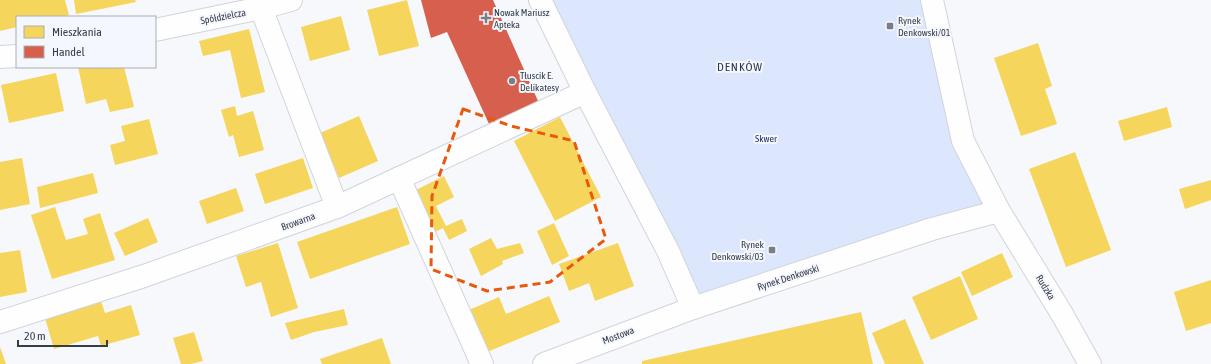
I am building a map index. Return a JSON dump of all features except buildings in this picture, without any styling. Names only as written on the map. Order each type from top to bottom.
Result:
[{"type":"street","name":"Spółdzielcza","points":[[156,30],[261,8],[291,0]]},
{"type":"street","points":[[540,0],[585,92],[668,251],[693,308]]},
{"type":"street","points":[[932,0],[963,141],[998,211]]},
{"type":"street","points":[[261,8],[337,207]]},
{"type":"street","points":[[0,57],[16,56]]},
{"type":"street","name":"Browarna","points":[[0,322],[144,276],[337,207],[585,92]]},
{"type":"street","points":[[399,178],[482,364]]},
{"type":"street","name":"Rynek Denkowski","points":[[693,308],[932,229],[998,211]]},
{"type":"street","name":"Rudzka","points":[[998,211],[1062,314],[1090,364]]},
{"type":"street","name":"Mostowa","points":[[544,364],[693,308]]},
{"type":"highlighted area","points":[[463,109],[511,126],[574,141],[606,239],[550,282],[487,291],[431,269],[432,196]]},
{"type":"green space","name":"Skwer","points":[[540,0],[932,0],[963,141],[999,211],[693,308]]},
{"type":"place","name":"Nowak Mariusz Apteka","points":[[486,18]]},
{"type":"place","name":"Rynek Denkowski/01","points":[[890,26]]},
{"type":"place","name":"Tłuscik E. Delikatesy","points":[[512,81]]},
{"type":"place","name":"Rynek Denkowski/03","points":[[772,250]]},
{"type":"district","name":"DENKÓW","points":[[740,67]]}]
